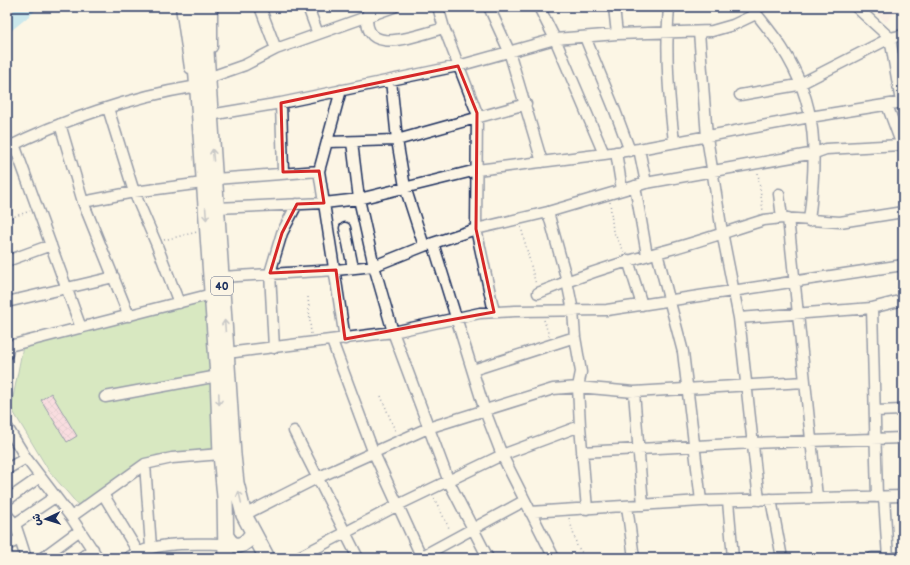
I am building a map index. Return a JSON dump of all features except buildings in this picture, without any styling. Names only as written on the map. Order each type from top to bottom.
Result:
[{"type":"highway","name":"40","points":[[192,7],[205,115],[209,181],[207,230],[218,376],[221,454],[225,497],[226,546]]},
{"type":"highway","name":"40","points":[[203,7],[208,78],[205,115]]},
{"type":"highway","name":"40","points":[[209,181],[217,208],[236,482],[244,515],[267,558]]},
{"type":"highway","points":[[226,546],[230,542],[234,545],[241,545],[249,540],[253,533]]},
{"type":"street","points":[[181,7],[192,88],[205,115],[281,103],[458,66],[555,39],[617,34],[699,32],[725,28],[753,10],[782,47],[801,84],[810,117],[815,153],[815,173],[810,221]]},
{"type":"street","points":[[208,78],[212,59],[212,7]]},
{"type":"street","points":[[260,7],[276,49]]},
{"type":"street","points":[[308,7],[318,34]]},
{"type":"street","points":[[208,78],[245,65],[276,49],[318,34],[368,12],[394,7]]},
{"type":"street","points":[[438,7],[458,66],[473,100],[477,118],[476,229],[494,312]]},
{"type":"street","points":[[489,7],[509,51],[542,162]]},
{"type":"street","points":[[614,7],[617,34]]},
{"type":"street","points":[[669,7],[666,33],[674,142]]},
{"type":"street","points":[[217,208],[324,203],[359,199],[477,170],[634,150],[810,117],[902,102],[890,38],[856,7]]},
{"type":"street","points":[[543,8],[604,154]]},
{"type":"street","points":[[368,12],[368,28],[372,36],[384,41],[396,40],[444,28]]},
{"type":"street","points":[[699,32],[707,137],[722,232],[739,318],[748,386],[759,500]]},
{"type":"street","points":[[740,95],[801,84],[890,38],[903,35]]},
{"type":"street","points":[[585,37],[614,108],[634,150],[646,183]]},
{"type":"street","points":[[391,80],[396,140],[405,187],[457,318],[485,411],[502,455],[550,557]]},
{"type":"street","points":[[81,328],[68,288],[11,146],[60,124],[108,108],[168,91],[192,88]]},
{"type":"street","points":[[341,90],[319,171],[346,339]]},
{"type":"street","points":[[281,103],[283,172]]},
{"type":"street","points":[[328,142],[396,140],[526,104]]},
{"type":"street","points":[[222,277],[336,270],[374,266],[476,229],[548,212],[646,183],[838,148],[902,147],[887,105]]},
{"type":"street","points":[[108,108],[134,192],[156,243],[178,303]]},
{"type":"street","points":[[60,124],[83,202],[114,276],[128,316]]},
{"type":"street","points":[[352,142],[359,199],[374,266],[393,332],[449,482],[488,558]]},
{"type":"street","points":[[616,152],[622,190]]},
{"type":"street","points":[[83,202],[134,192],[209,181],[283,172],[319,171]]},
{"type":"street","points":[[635,186],[652,254],[681,340],[700,501]]},
{"type":"street","points":[[779,194],[785,218],[795,282],[818,497]]},
{"type":"street","points":[[274,348],[270,273],[282,233],[297,204]]},
{"type":"street","points":[[548,212],[567,281],[573,311],[575,337],[581,372],[578,387],[587,509]]},
{"type":"street","points":[[538,293],[567,281],[628,260],[764,220],[785,218],[840,222],[903,212]]},
{"type":"street","points":[[344,228],[353,268]]},
{"type":"street","points":[[7,261],[51,245]]},
{"type":"street","points":[[628,260],[642,305]]},
{"type":"street","points":[[227,353],[311,344],[393,332],[457,318],[494,312],[606,310],[734,292],[903,265]]},
{"type":"street","points":[[7,302],[114,276]]},
{"type":"street","points":[[8,348],[212,294]]},
{"type":"street","points":[[739,318],[872,308],[903,300]]},
{"type":"street","points":[[872,308],[877,438],[881,497],[888,558]]},
{"type":"street","points":[[473,370],[575,337]]},
{"type":"street","points":[[332,341],[373,451],[421,558],[472,528],[524,501]]},
{"type":"street","points":[[105,396],[218,376]]},
{"type":"street","points":[[244,515],[373,451],[428,428],[553,389],[578,387],[634,392],[805,382]]},
{"type":"street","points":[[634,392],[643,505]]},
{"type":"street","points":[[876,411],[903,410]]},
{"type":"street","points":[[297,558],[398,505],[449,482],[502,455],[580,426]]},
{"type":"street","points":[[294,431],[316,478],[358,558]]},
{"type":"street","points":[[8,433],[71,517],[96,554],[81,558]]},
{"type":"street","points":[[582,452],[753,443],[903,438]]},
{"type":"street","points":[[71,517],[145,464],[172,458],[221,454]]},
{"type":"street","points":[[7,470],[26,458]]},
{"type":"street","points":[[145,464],[151,547]]},
{"type":"street","points":[[7,500],[40,477]]},
{"type":"street","points":[[103,494],[138,552]]},
{"type":"street","points":[[530,512],[567,511],[700,501],[903,496]]},
{"type":"street","points":[[15,524],[55,497]]},
{"type":"street","points":[[771,499],[782,558]]},
{"type":"street","points":[[728,501],[733,558]]},
{"type":"street","points":[[627,506],[634,558]]},
{"type":"street","points":[[7,514],[15,524],[26,558]]},
{"type":"street","points":[[42,558],[80,530]]},
{"type":"street","points":[[7,545],[20,539]]},
{"type":"street","points":[[127,558],[151,547],[165,545],[226,546]]},
{"type":"street","points":[[872,558],[901,558]]},
{"type":"path","points":[[756,163],[764,220]]},
{"type":"path","points":[[609,194],[613,231],[628,260]]},
{"type":"path","points":[[7,219],[36,208]]},
{"type":"path","points":[[519,219],[538,293]]},
{"type":"path","points":[[156,243],[207,230]]},
{"type":"path","points":[[308,297],[311,344]]},
{"type":"path","points":[[381,396],[399,441]]},
{"type":"path","points":[[430,491],[454,539]]},
{"type":"path","points":[[567,511],[577,546],[586,558]]},
{"type":"highlighted area","points":[[458,66],[477,113],[476,229],[494,312],[345,339],[336,270],[270,273],[282,233],[297,204],[324,203],[319,171],[283,172],[281,103]]},
{"type":"shaded area","points":[[870,7],[900,7],[886,22]]},
{"type":"green space","points":[[206,300],[217,448],[156,455],[79,506],[49,471],[11,408],[23,346]]},
{"type":"waterway","points":[[7,25],[29,7]]}]
